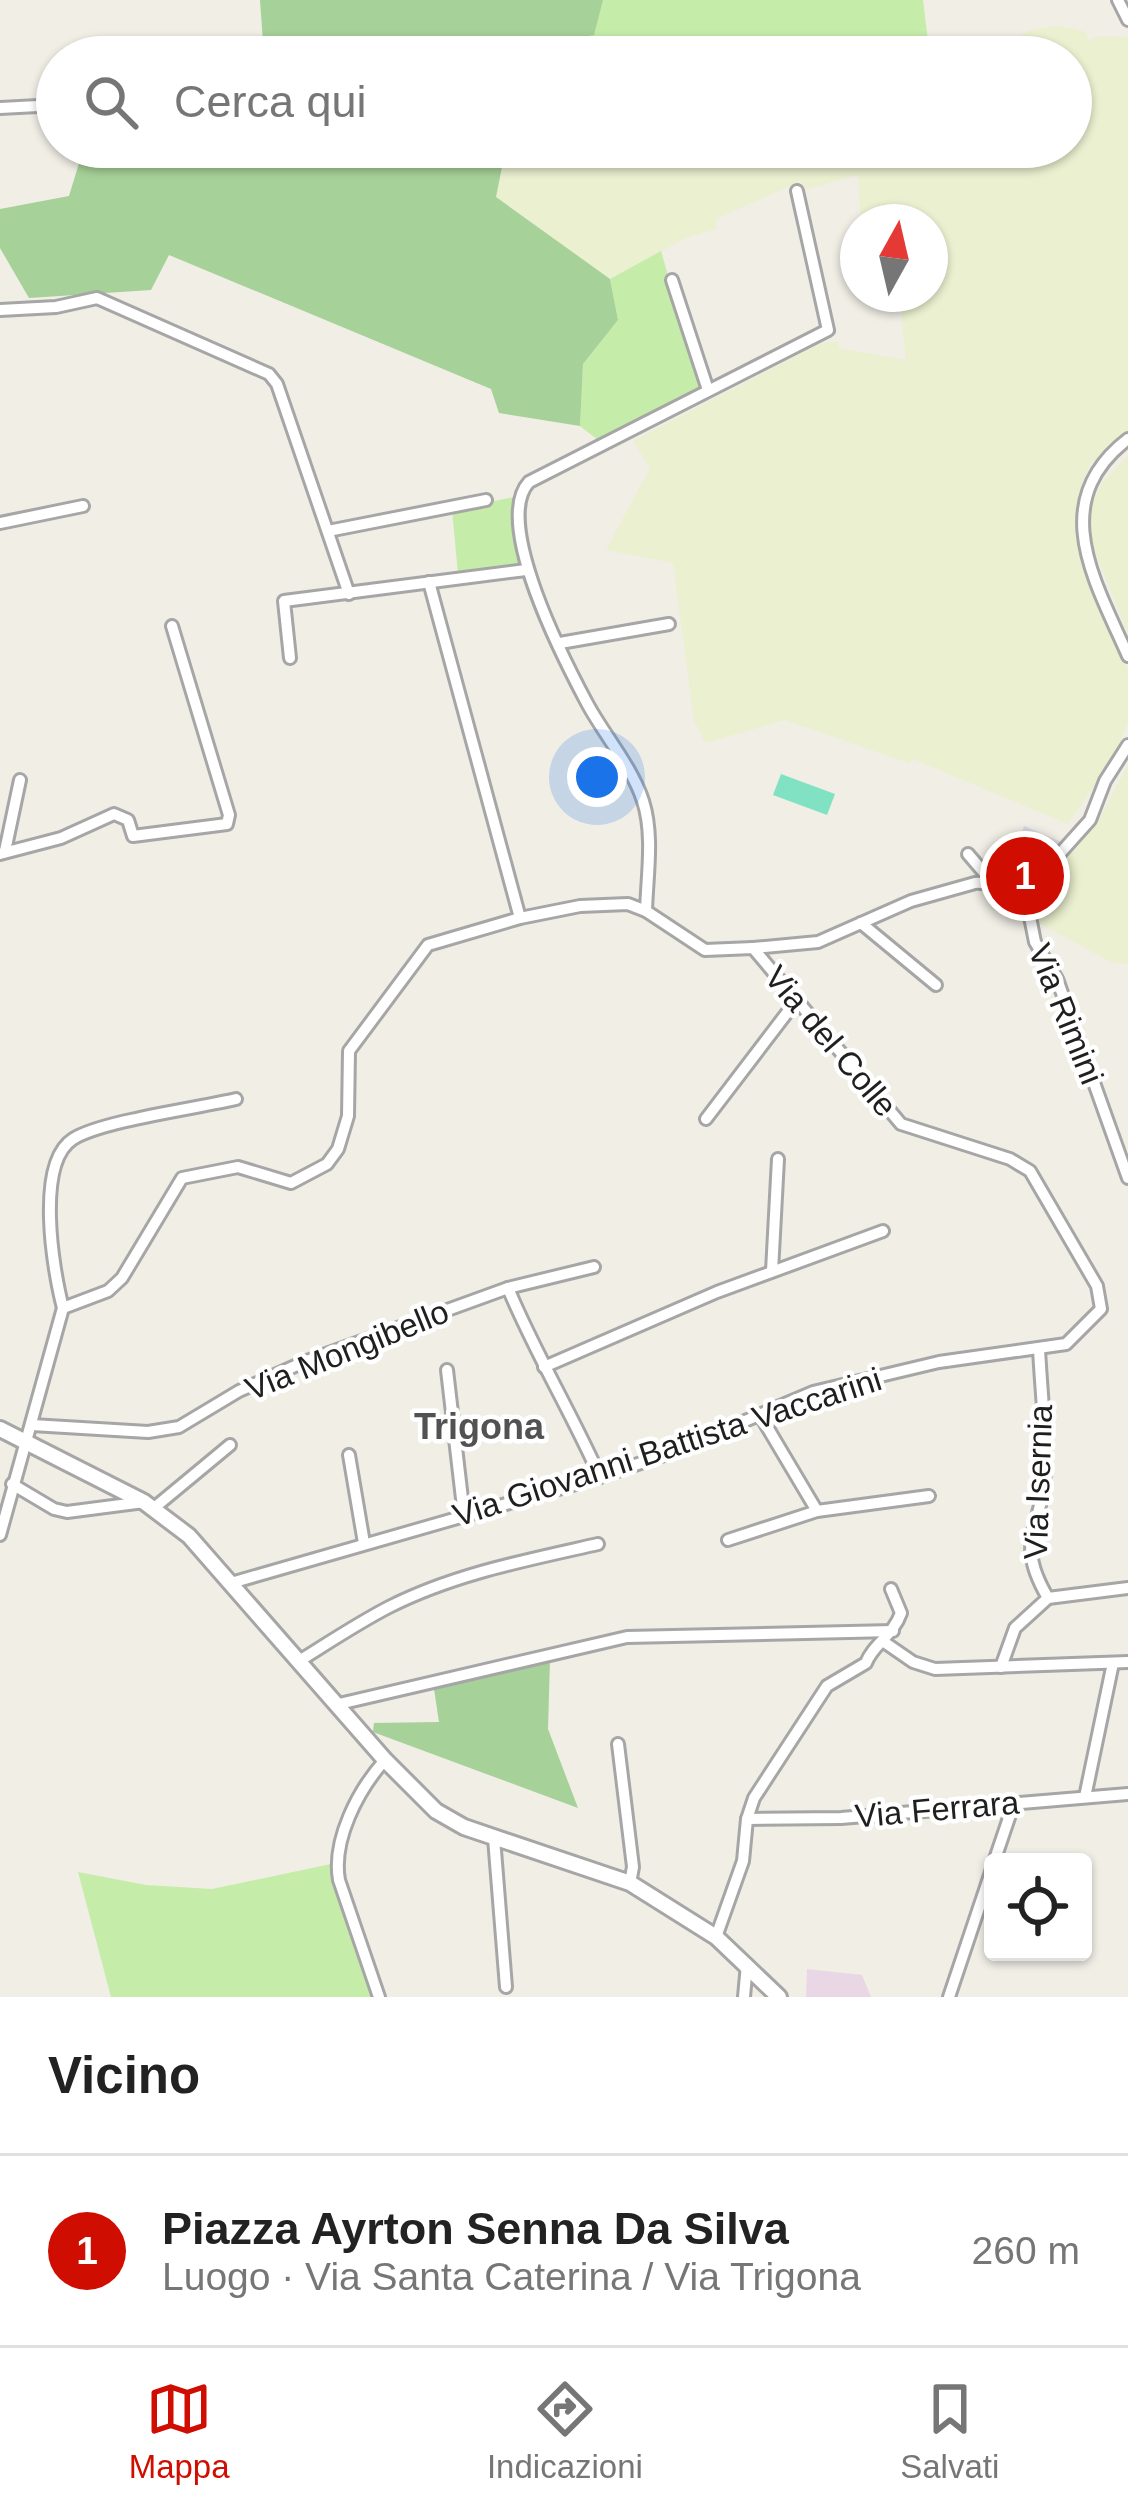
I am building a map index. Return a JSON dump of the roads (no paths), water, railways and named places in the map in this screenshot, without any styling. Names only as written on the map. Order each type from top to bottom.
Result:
[{"type":"street","points":[[1118,0],[1128,20]]},
{"type":"street","points":[[0,108],[36,106]]},
{"type":"street","points":[[62,1308],[108,1291],[122,1278],[182,1178],[238,1168],[291,1183],[327,1164],[338,1149],[348,1116],[349,1051],[418,955],[443,938],[520,918],[612,903],[646,911],[648,836],[641,795],[586,702],[526,569],[518,531],[522,490],[529,482],[828,330],[797,191]]},
{"type":"street","points":[[672,280],[708,390]]},
{"type":"street","points":[[0,310],[106,300],[269,374],[278,383],[350,594]]},
{"type":"street","points":[[1128,439],[1105,461],[1088,490],[1080,528],[1128,656]]},
{"type":"street","points":[[328,531],[486,500]]},
{"type":"street","points":[[0,523],[83,506]]},
{"type":"street","points":[[290,658],[284,601],[526,569]]},
{"type":"street","points":[[429,582],[520,918]]},
{"type":"street","points":[[560,643],[669,624]]},
{"type":"street","points":[[20,780],[3,852],[61,838],[113,814],[128,820],[133,836],[227,824],[229,815],[172,626]]},
{"type":"street","points":[[1030,917],[1046,869],[1090,820],[1105,781],[1128,745]]},
{"type":"street","points":[[968,854],[986,875],[986,882]]},
{"type":"street","points":[[753,948],[818,942],[911,901],[986,882],[1015,899],[1030,917]]},
{"type":"street","name":"Via del Colle","points":[[646,911],[705,950],[753,948],[901,1124],[1030,1171],[1097,1286],[1101,1309],[1086,1326]]},
{"type":"street","name":"Via Rimini","points":[[1030,917],[1035,942],[1057,980],[1128,1178]]},
{"type":"street","points":[[861,923],[936,985]]},
{"type":"street","points":[[706,1119],[796,1001]]},
{"type":"street","points":[[0,1535],[62,1308],[52,1246],[53,1166],[74,1138],[96,1130],[236,1100]]},
{"type":"street","points":[[772,1271],[778,1159]]},
{"type":"street","points":[[544,1367],[772,1271],[883,1231]]},
{"type":"street","name":"Via Mongibello","points":[[29,1432],[148,1432],[179,1427],[239,1391],[304,1362],[508,1288],[594,1267]]},
{"type":"street","points":[[508,1288],[600,1477]]},
{"type":"street","name":"Via Giovanni Battista Vaccarini","points":[[230,1583],[600,1477],[813,1392],[881,1374],[1066,1344],[1086,1326]]},
{"type":"street","name":"Via Isernia","points":[[1001,1667],[1015,1628],[1048,1598],[1032,1571],[1030,1554],[1045,1476],[1039,1349]]},
{"type":"street","points":[[447,1370],[464,1516]]},
{"type":"street","points":[[760,1415],[817,1511]]},
{"type":"street","points":[[0,1429],[29,1432],[149,1505],[189,1536],[385,1760],[436,1811],[494,1838],[630,1883],[716,1937],[779,1997]]},
{"type":"street","points":[[12,1484],[54,1509],[67,1511],[149,1505],[230,1445]]},
{"type":"street","points":[[349,1455],[364,1543]]},
{"type":"street","points":[[728,1540],[817,1511],[929,1496]]},
{"type":"street","points":[[299,1661],[388,1608],[440,1585],[506,1564],[598,1544]]},
{"type":"street","points":[[1048,1598],[1128,1588]]},
{"type":"street","points":[[716,1937],[742,1861],[747,1820],[764,1781],[827,1686],[848,1670],[859,1669],[893,1630],[901,1613],[891,1589]]},
{"type":"street","points":[[339,1704],[627,1637],[893,1630]]},
{"type":"street","points":[[884,1642],[913,1662],[934,1669],[1128,1663]]},
{"type":"street","points":[[1085,1797],[1113,1664]]},
{"type":"street","points":[[618,1744],[633,1867],[630,1883]]},
{"type":"street","points":[[379,1997],[339,1880],[337,1861],[360,1793],[385,1760]]},
{"type":"street","name":"Via Ferrara","points":[[747,1820],[841,1818],[1128,1794]]},
{"type":"street","points":[[998,1853],[1014,1803]]},
{"type":"street","points":[[494,1838],[506,1987]]},
{"type":"street","points":[[949,1997],[984,1894]]},
{"type":"street","points":[[744,1997],[747,1964]]},
{"type":"place","name":"Piazza Ayrton Senna Da Silva","points":[[1025,876]]},
{"type":"district","name":"Trigona","points":[[479,1426]]}]
